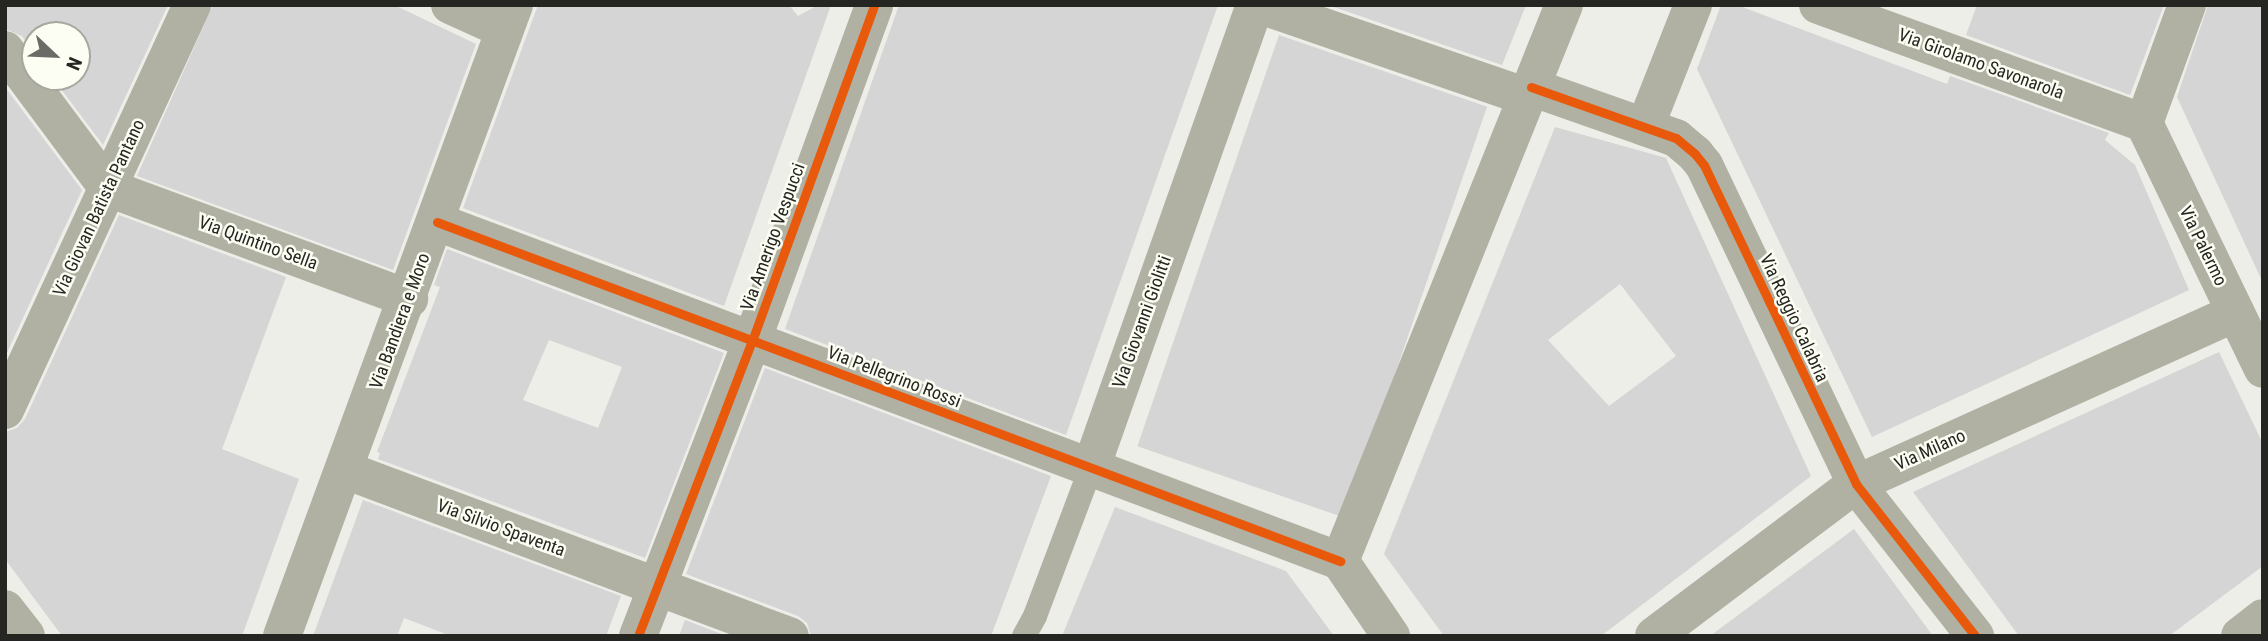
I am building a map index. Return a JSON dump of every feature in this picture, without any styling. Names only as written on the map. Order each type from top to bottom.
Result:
[{"type":"street","name":"Via Giovan Batista Pantano","points":[[5,410],[192,5]]},
{"type":"street","points":[[450,5],[509,17]]},
{"type":"street","name":"Via Amerigo Vespucci","points":[[638,636],[752,341],[874,5]]},
{"type":"street","name":"Via Giovanni Giolitti","points":[[1091,468],[1255,5]]},
{"type":"street","name":"Via Reggio Calabria","points":[[1261,5],[1645,127],[1685,144],[1704,165],[1856,484],[1975,636]]},
{"type":"street","points":[[1391,636],[1340,561],[1564,5]]},
{"type":"street","points":[[1645,127],[1693,5]]},
{"type":"street","name":"Via Girolamo Savonarola","points":[[1818,5],[2144,123]]},
{"type":"street","points":[[2144,123],[2187,5]]},
{"type":"street","name":"Via Bandiera e Moro","points":[[282,636],[437,222],[509,17]]},
{"type":"street","points":[[5,50],[108,188]]},
{"type":"street","name":"Via Palermo","points":[[2144,123],[2263,369]]},
{"type":"street","name":"Via Quintino Sella","points":[[108,188],[408,299]]},
{"type":"street","name":"Via Pellegrino Rossi","points":[[437,222],[1340,561]]},
{"type":"street","name":"Via Milano","points":[[1654,636],[1856,484],[2235,313]]},
{"type":"street","name":"Via Silvio Spaventa","points":[[345,470],[790,636]]},
{"type":"street","points":[[5,609],[26,636]]},
{"type":"street","points":[[2240,636],[2263,618]]},
{"type":"lane","name":"Via Giovanni Giolitti","points":[[1024,636],[1035,616],[1091,468]]},
{"type":"building","points":[[5,5],[168,5],[103,145],[62,91],[91,91],[91,21],[21,21],[21,36],[5,29]]},
{"type":"building","points":[[213,5],[394,5],[476,44],[393,270],[137,176]]},
{"type":"building","points":[[538,5],[789,5],[798,16],[818,5],[831,5],[724,306],[463,208]]},
{"type":"building","points":[[899,5],[1218,5],[1066,435],[785,329]]},
{"type":"building","points":[[1328,5],[1526,5],[1502,65]]},
{"type":"building","points":[[1721,5],[1737,5],[1947,84],[1950,76],[2109,133],[2105,140],[2135,165],[2189,290],[1872,437],[1697,69]]},
{"type":"building","points":[[1977,5],[2164,5],[2130,95],[1966,35]]},
{"type":"building","points":[[2208,5],[2263,5],[2263,283],[2177,97]]},
{"type":"building","points":[[1279,35],[1487,107],[1345,518],[1137,446]]},
{"type":"building","points":[[5,87],[82,190],[5,357]]},
{"type":"building","points":[[1555,127],[1666,158],[1811,476],[1601,636],[1444,636],[1384,554]],"holes":[[[1620,284],[1676,356],[1609,406],[1548,340]]]},
{"type":"building","points":[[119,215],[286,277],[222,449],[299,479],[242,636],[62,636],[5,559],[5,432],[17,428],[25,419]]},
{"type":"building","points":[[447,249],[724,353],[645,558],[378,459],[380,453],[377,452],[440,287],[434,285]],"holes":[[[549,340],[622,367],[598,428],[523,400]]]},
{"type":"building","points":[[2219,352],[2263,444],[2263,566],[2169,636],[2019,636],[1913,492]]},
{"type":"building","points":[[765,368],[1051,476],[991,636],[811,636],[807,623],[798,616],[686,574]]},
{"type":"building","points":[[363,500],[621,596],[606,636],[451,636],[404,618],[397,636],[313,636]]},
{"type":"building","points":[[1115,507],[1286,571],[1334,636],[1062,636]]},
{"type":"building","points":[[1854,529],[1933,636],[1710,636]]},
{"type":"building","points":[[685,620],[727,636],[679,636]]},
{"type":"cycle path","points":[[638,636],[752,341],[874,5]]},
{"type":"cycle path","points":[[1531,87],[1676,138],[1704,165],[1856,484],[1975,636]]},
{"type":"cycle path","points":[[437,222],[1340,561]]}]
